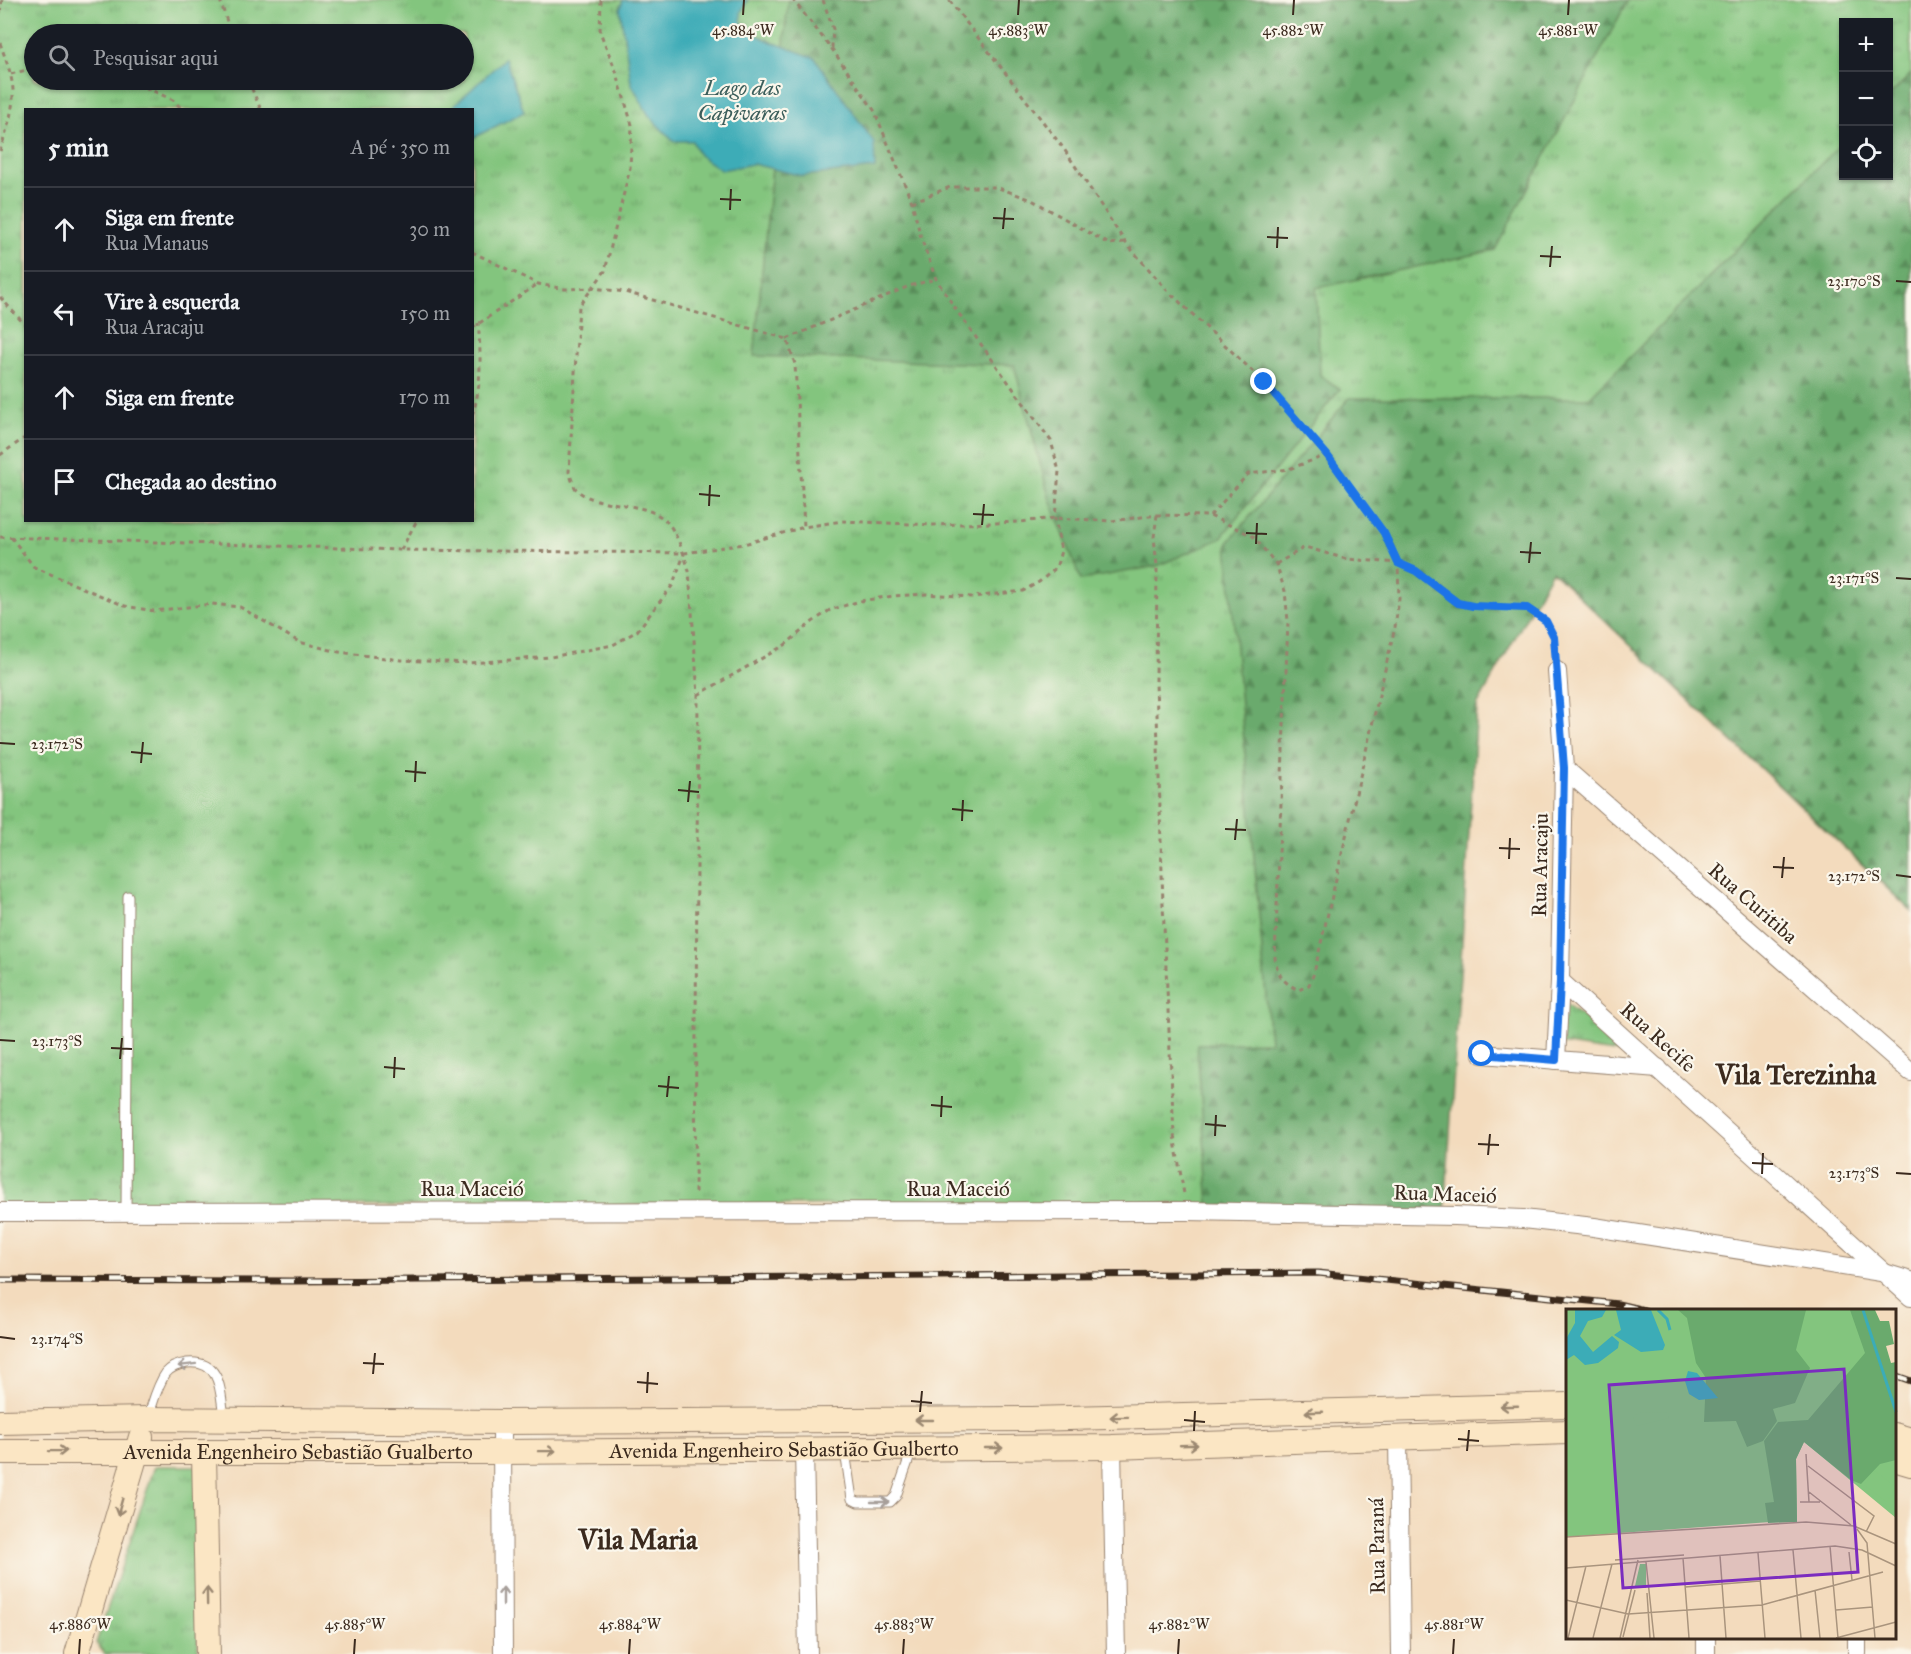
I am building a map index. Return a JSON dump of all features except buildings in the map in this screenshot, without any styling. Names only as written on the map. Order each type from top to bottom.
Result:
[{"type":"main road","name":"Avenida Engenheiro Sebastião Gualberto","points":[[0,1422],[147,1419],[502,1422],[1031,1419],[1566,1405]]},
{"type":"main road","points":[[78,1654],[136,1450],[147,1419]]},
{"type":"main road","name":"Avenida Engenheiro Sebastião Gualberto","points":[[0,1452],[136,1450],[204,1453],[502,1452],[1113,1447],[1566,1432]]},
{"type":"main road","points":[[1896,1436],[1911,1440]]},
{"type":"main road","points":[[204,1453],[208,1654]]},
{"type":"main road","points":[[1896,1460],[1911,1464]]},
{"type":"street","name":"Rua Aracaju","points":[[1556,1060],[1560,981],[1564,768],[1557,671]]},
{"type":"street","name":"Rua Curitiba","points":[[1564,768],[1911,1072]]},
{"type":"street","name":"Rua Recife","points":[[1560,981],[1911,1297]]},
{"type":"street","points":[[1482,1054],[1658,1068]]},
{"type":"street","name":"Rua Maceió","points":[[0,1212],[1187,1211],[1455,1216],[1594,1227],[1881,1272],[1911,1281]]},
{"type":"street","points":[[502,1422],[503,1654]]},
{"type":"street","name":"Rua Paraná","points":[[1398,1438],[1401,1654]]},
{"type":"street","points":[[1113,1447],[1116,1654]]},
{"type":"street","points":[[804,1449],[808,1654]]},
{"type":"lane","points":[[126,1213],[128,896]]},
{"type":"lane","points":[[147,1419],[167,1371],[180,1364],[194,1363],[208,1365],[213,1371],[225,1420]]},
{"type":"lane","points":[[844,1449],[852,1499],[858,1502],[890,1502],[896,1496],[913,1448]]},
{"type":"path","points":[[0,13],[3,0]]},
{"type":"path","points":[[220,0],[228,24]]},
{"type":"path","points":[[601,0],[600,32],[616,71],[632,125],[630,168],[614,243],[605,272],[579,306],[568,472],[576,489],[594,499],[651,511],[667,522],[685,554],[689,571],[698,695],[695,1210]]},
{"type":"path","points":[[698,695],[785,645],[830,610],[860,601],[926,594],[972,597],[1023,591],[1056,568],[1061,551],[1055,518],[1059,471],[1051,441],[936,279],[921,238],[912,202],[874,110],[831,48],[793,0]]},
{"type":"path","points":[[823,0],[833,29],[831,48]]},
{"type":"path","points":[[0,537],[401,550],[685,554],[744,544],[804,527],[842,521],[933,525],[1021,522],[1055,518],[1111,521],[1157,515],[1210,516],[1253,536],[1276,564],[1285,591],[1288,621],[1275,958],[1277,972],[1288,985],[1299,990],[1309,985],[1314,973],[1395,627],[1399,599],[1398,563],[1384,533],[1327,455],[1264,382],[1167,290],[1125,242],[1064,149],[949,0]]},
{"type":"path","points":[[0,43],[13,91],[11,112],[0,151]]},
{"type":"path","points":[[10,74],[24,70]]},
{"type":"path","points":[[151,90],[173,100],[181,108]]},
{"type":"path","points":[[253,90],[260,108]]},
{"type":"path","points":[[0,132],[5,134]]},
{"type":"path","points":[[912,202],[950,187],[996,187],[1032,200],[1109,244],[1125,242]]},
{"type":"path","points":[[474,253],[538,284],[564,289],[593,288],[625,292],[787,339],[909,286],[936,279]]},
{"type":"path","points":[[474,326],[538,284]]},
{"type":"path","points":[[0,297],[24,324]]},
{"type":"path","points":[[474,410],[481,348],[478,323]]},
{"type":"path","points":[[787,339],[795,364],[804,527]]},
{"type":"path","points":[[0,455],[24,438]]},
{"type":"path","points":[[1210,516],[1248,474],[1289,469],[1327,455]]},
{"type":"path","points":[[1157,515],[1154,537],[1157,566],[1156,682],[1163,905],[1174,1135],[1187,1211]]},
{"type":"path","points":[[401,550],[416,522]]},
{"type":"path","points":[[11,537],[33,567],[125,606],[154,611],[212,604],[240,607],[299,642],[401,660],[469,663],[551,657],[612,645],[637,631],[655,609],[672,586],[685,554]]},
{"type":"path","points":[[1276,564],[1305,547],[1346,559],[1398,563],[1416,571],[1458,603],[1473,606],[1527,608],[1546,621],[1554,637],[1557,671]]},
{"type":"green space","points":[[0,0],[1911,0],[1911,911],[1552,571],[1477,706],[1443,1203],[0,1207]]},
{"type":"green space","points":[[788,0],[1628,0],[1495,250],[1316,288],[1320,375],[1340,389],[1220,539],[1157,566],[1081,580],[1049,497],[1014,365],[754,356]]},
{"type":"green space","points":[[1911,74],[1911,910],[1552,571],[1477,706],[1445,1213],[1209,1206],[1197,1044],[1270,1042],[1227,544],[1349,398],[1589,398],[1839,146],[1839,180],[1893,180],[1893,92]]},
{"type":"green space","points":[[1562,1001],[1634,1055],[1561,1044]]},
{"type":"green space","points":[[155,1466],[198,1466],[198,1654],[105,1654],[96,1643]]},
{"type":"water","name":"Lago das Capivaras","points":[[623,0],[748,0],[741,12],[742,28],[815,58],[874,142],[875,168],[802,176],[753,164],[721,170],[699,155],[692,141],[673,141],[649,116],[631,83],[620,9]]},
{"type":"water","points":[[505,58],[524,112],[474,137],[474,108],[451,108],[470,90],[474,90],[474,87]]},
{"type":"railway","points":[[0,1280],[291,1281],[1318,1273],[1618,1304],[1640,1309]]},
{"type":"railway","points":[[1896,1376],[1911,1381]]},
{"type":"district","name":"Vila Terezinha","points":[[1796,1075]]},
{"type":"district","name":"Vila Maria","points":[[638,1540]]},
{"type":"route","points":[[1264,382],[1327,455],[1384,533],[1398,563],[1416,571],[1458,603],[1473,606],[1527,608],[1546,621],[1554,637],[1564,768],[1560,981],[1556,1060],[1482,1054]]}]
